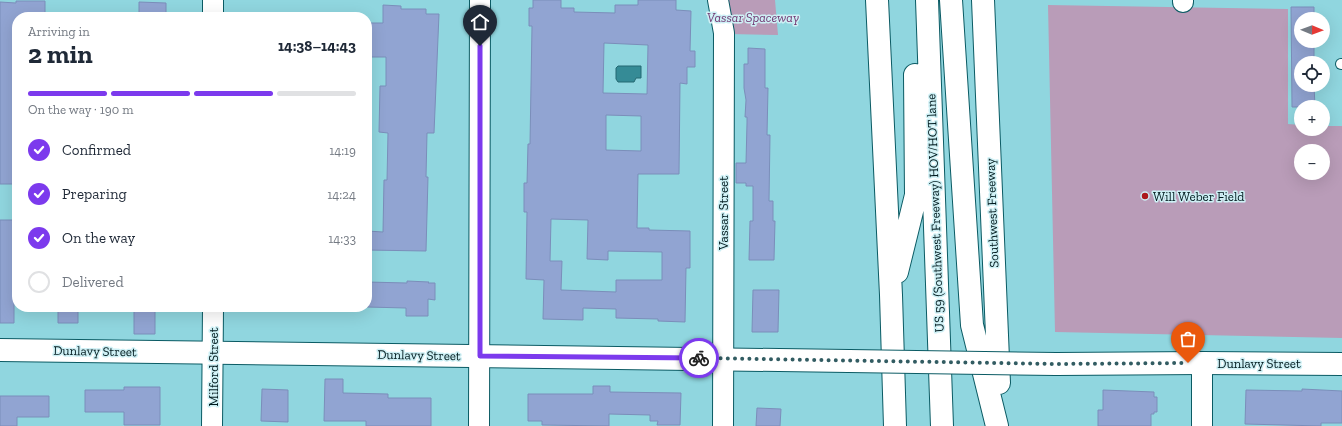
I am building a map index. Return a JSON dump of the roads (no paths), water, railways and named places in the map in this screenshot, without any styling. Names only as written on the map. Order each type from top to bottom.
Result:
[{"type":"main road","points":[[877,0],[891,295],[895,426]]},
{"type":"main road","points":[[891,295],[916,194],[915,0]]},
{"type":"main road","name":"US 59 (Southwest Freeway) HOV/HOT lane","points":[[927,0],[942,426]]},
{"type":"main road","points":[[951,0],[972,326],[997,426]]},
{"type":"main road","name":"Southwest Freeway","points":[[983,0],[1001,426]]},
{"type":"main road","name":"Dunlavy Street","points":[[0,350],[1056,364],[1342,364]]},
{"type":"street","points":[[213,0],[213,12]]},
{"type":"street","points":[[479,426],[480,0]]},
{"type":"street","name":"Vassar Street","points":[[718,0],[724,33],[723,426]]},
{"type":"street","name":"Milford Street","points":[[212,426],[213,312]]},
{"type":"street","points":[[1202,363],[1202,426]]},
{"type":"water","points":[[618,66],[641,66],[641,78],[636,78],[634,82],[618,82],[616,79],[616,68]]},
{"type":"place","name":"Will Weber Field","points":[[1145,196]]},
{"type":"park label","name":"Vassar Spaceway","points":[[753,17]]}]
